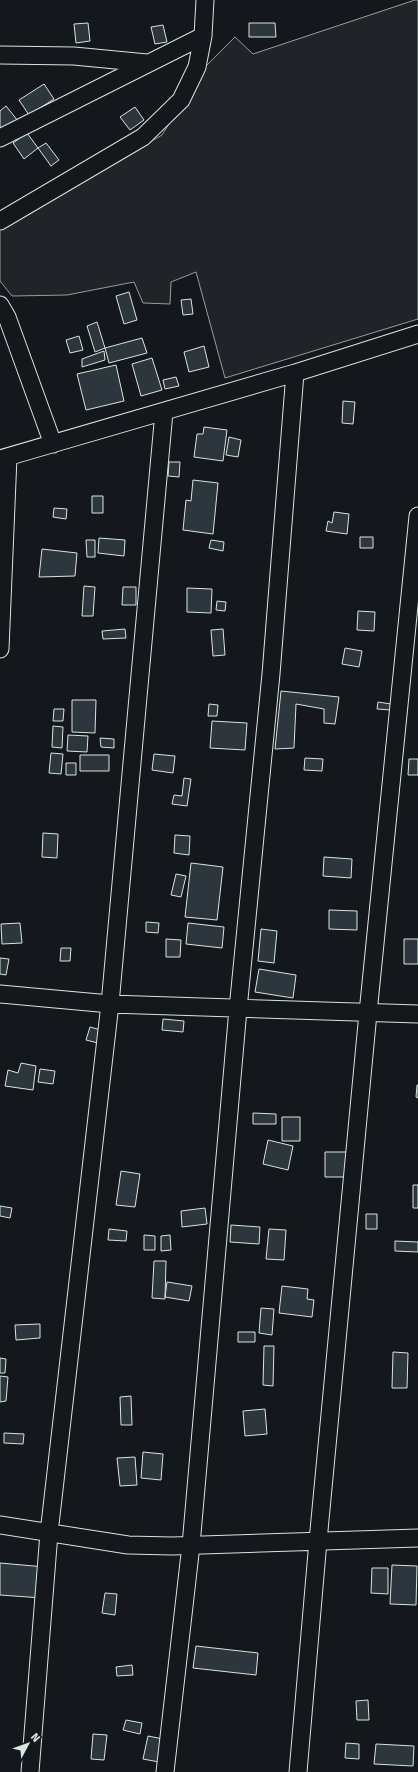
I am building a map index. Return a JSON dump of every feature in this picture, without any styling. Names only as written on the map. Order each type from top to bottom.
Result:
[{"type":"street","points":[[0,221],[143,137],[181,100],[197,66],[203,36],[206,0]]},
{"type":"street","points":[[0,138],[203,36]]},
{"type":"street","points":[[0,55],[74,56],[147,63]]},
{"type":"street","points":[[2,314],[53,444]]},
{"type":"street","points":[[0,649],[4,458],[295,374],[418,334]]},
{"type":"street","points":[[165,1772],[190,1545],[238,1009],[271,674],[295,374]]},
{"type":"street","points":[[30,1772],[49,1533],[110,1004],[140,693],[164,412]]},
{"type":"street","points":[[298,1772],[318,1541],[368,1013],[418,516]]},
{"type":"street","points":[[0,994],[110,1004],[418,1014]]},
{"type":"street","points":[[0,1525],[128,1545],[190,1545],[418,1538]]},
{"type":"shaded area","points":[[418,0],[418,319],[225,378],[196,272],[171,282],[170,304],[143,303],[134,282],[67,295],[12,296],[0,281],[0,229],[162,135],[204,68],[235,37],[253,54]]},
{"type":"building","points":[[88,23],[90,41],[76,43],[74,24]]},
{"type":"building","points":[[249,23],[275,23],[276,37],[249,37]]},
{"type":"building","points":[[163,25],[167,42],[155,44],[151,27]]},
{"type":"building","points":[[44,84],[54,99],[29,115],[19,100]]},
{"type":"building","points":[[6,106],[18,121],[0,131],[0,111]]},
{"type":"building","points":[[135,107],[144,120],[130,130],[120,117]]},
{"type":"building","points":[[27,133],[38,148],[24,159],[13,143]]},
{"type":"building","points":[[46,143],[59,160],[51,166],[38,148]]},
{"type":"building","points":[[129,292],[137,320],[124,324],[116,296]]},
{"type":"building","points":[[191,299],[193,314],[183,315],[181,300]]},
{"type":"building","points":[[97,322],[105,348],[95,352],[87,326]]},
{"type":"building","points":[[79,336],[83,350],[70,353],[66,340]]},
{"type":"building","points":[[142,338],[147,353],[109,363],[105,348]]},
{"type":"building","points":[[204,346],[209,367],[189,372],[184,352]]},
{"type":"building","points":[[104,351],[105,360],[82,367],[82,359]]},
{"type":"building","points":[[152,358],[162,390],[141,396],[132,364]]},
{"type":"building","points":[[116,365],[124,401],[86,410],[77,374]]},
{"type":"building","points":[[176,377],[179,386],[165,389],[163,380]]},
{"type":"building","points":[[343,401],[355,402],[353,424],[342,423]]},
{"type":"building","points":[[204,427],[227,430],[223,461],[194,457],[197,434],[203,434]]},
{"type":"building","points":[[229,437],[241,440],[238,457],[226,455]]},
{"type":"building","points":[[169,462],[180,462],[179,477],[168,476]]},
{"type":"building","points":[[193,480],[218,483],[213,534],[183,530],[186,500],[191,501]]},
{"type":"building","points":[[92,496],[103,496],[103,513],[92,513]]},
{"type":"building","points":[[54,508],[67,509],[66,519],[53,517]]},
{"type":"building","points":[[334,512],[349,514],[347,534],[326,531],[328,521],[332,523]]},
{"type":"building","points":[[360,537],[373,537],[373,548],[360,548]]},
{"type":"building","points":[[99,538],[125,540],[124,556],[98,553]]},
{"type":"building","points":[[86,540],[95,540],[95,557],[87,557]]},
{"type":"building","points":[[211,540],[224,542],[223,551],[209,548]]},
{"type":"building","points":[[42,549],[77,553],[75,576],[39,577]]},
{"type":"building","points":[[84,586],[95,587],[93,616],[82,616]]},
{"type":"building","points":[[123,587],[136,587],[136,605],[122,605]]},
{"type":"building","points":[[187,588],[212,589],[211,613],[187,612]]},
{"type":"building","points":[[217,601],[226,602],[225,611],[216,610]]},
{"type":"building","points":[[358,611],[375,612],[374,631],[357,630]]},
{"type":"building","points":[[125,629],[126,638],[103,639],[102,631]]},
{"type":"building","points":[[223,629],[225,655],[213,656],[211,630]]},
{"type":"building","points":[[345,648],[362,651],[359,667],[342,664]]},
{"type":"building","points":[[281,691],[339,697],[335,724],[324,723],[324,709],[296,704],[294,748],[275,749]]},
{"type":"building","points":[[72,700],[96,700],[95,733],[72,732]]},
{"type":"building","points":[[378,702],[391,704],[391,710],[377,709]]},
{"type":"building","points":[[209,704],[218,705],[217,716],[208,716]]},
{"type":"building","points":[[54,709],[64,709],[63,721],[53,721]]},
{"type":"building","points":[[212,721],[247,723],[245,750],[210,748]]},
{"type":"building","points":[[53,726],[63,727],[62,748],[52,747]]},
{"type":"building","points":[[68,735],[88,736],[87,752],[67,751]]},
{"type":"building","points":[[100,738],[114,739],[114,748],[101,747]]},
{"type":"building","points":[[51,753],[63,754],[61,774],[49,773]]},
{"type":"building","points":[[154,754],[175,756],[173,773],[152,770]]},
{"type":"building","points":[[80,755],[109,755],[109,771],[80,771]]},
{"type":"building","points":[[305,758],[323,759],[322,771],[304,770]]},
{"type":"building","points":[[409,759],[418,759],[418,775],[408,775]]},
{"type":"building","points":[[66,763],[76,763],[76,775],[66,775]]},
{"type":"building","points":[[184,778],[191,779],[187,806],[172,804],[174,795],[182,796]]},
{"type":"building","points":[[43,833],[58,834],[57,858],[42,857]]},
{"type":"building","points":[[175,835],[190,836],[189,855],[174,853]]},
{"type":"building","points":[[324,857],[352,859],[351,878],[323,876]]},
{"type":"building","points":[[191,863],[223,867],[217,920],[185,917]]},
{"type":"building","points":[[176,874],[186,876],[181,897],[171,895]]},
{"type":"building","points":[[329,910],[357,911],[357,930],[329,929]]},
{"type":"building","points":[[146,922],[159,923],[158,933],[146,932]]},
{"type":"building","points":[[20,923],[22,943],[2,944],[1,924]]},
{"type":"building","points":[[188,923],[224,927],[222,948],[186,944]]},
{"type":"building","points":[[261,929],[277,931],[274,963],[258,961]]},
{"type":"building","points":[[166,939],[181,940],[180,957],[166,957]]},
{"type":"building","points":[[404,939],[418,939],[418,964],[404,964]]},
{"type":"building","points":[[61,948],[71,948],[70,961],[60,961]]},
{"type":"building","points":[[0,958],[9,959],[6,975],[0,974]]},
{"type":"building","points":[[259,969],[296,975],[293,998],[255,992]]},
{"type":"building","points":[[163,1019],[184,1021],[183,1032],[162,1030]]},
{"type":"building","points":[[90,1027],[101,1030],[98,1043],[86,1040]]},
{"type":"building","points":[[21,1063],[36,1066],[33,1090],[5,1086],[8,1070],[18,1073]]},
{"type":"building","points":[[40,1069],[55,1071],[53,1084],[38,1082]]},
{"type":"building","points":[[418,1085],[418,1098],[416,1097]]},
{"type":"building","points":[[253,1113],[276,1114],[276,1124],[253,1124]]},
{"type":"building","points":[[282,1117],[300,1117],[300,1141],[282,1141]]},
{"type":"building","points":[[268,1140],[293,1146],[288,1170],[263,1164]]},
{"type":"building","points":[[325,1152],[348,1152],[348,1177],[325,1177]]},
{"type":"building","points":[[121,1171],[140,1174],[135,1207],[116,1205]]},
{"type":"building","points":[[413,1185],[418,1185],[418,1208],[413,1208]]},
{"type":"building","points":[[0,1206],[12,1208],[10,1218],[0,1216]]},
{"type":"building","points":[[205,1208],[207,1224],[182,1227],[181,1211]]},
{"type":"building","points":[[366,1214],[377,1214],[377,1229],[366,1229]]},
{"type":"building","points":[[231,1225],[260,1227],[259,1244],[230,1242]]},
{"type":"building","points":[[109,1229],[127,1231],[126,1241],[108,1240]]},
{"type":"building","points":[[269,1229],[286,1230],[284,1260],[266,1259]]},
{"type":"building","points":[[144,1235],[155,1236],[155,1250],[144,1250]]},
{"type":"building","points":[[170,1235],[171,1250],[161,1251],[161,1236]]},
{"type":"building","points":[[395,1241],[418,1242],[418,1252],[395,1251]]},
{"type":"building","points":[[154,1261],[166,1261],[165,1299],[152,1298]]},
{"type":"building","points":[[167,1282],[192,1286],[189,1301],[165,1297]]},
{"type":"building","points":[[282,1286],[308,1289],[307,1299],[314,1300],[312,1317],[279,1313]]},
{"type":"building","points":[[261,1308],[274,1309],[272,1335],[259,1333]]},
{"type":"building","points":[[40,1324],[40,1338],[16,1340],[15,1325]]},
{"type":"building","points":[[238,1332],[255,1332],[255,1342],[238,1342]]},
{"type":"building","points":[[264,1346],[274,1346],[273,1386],[263,1385]]},
{"type":"building","points":[[393,1352],[408,1353],[407,1388],[392,1388]]},
{"type":"building","points":[[0,1358],[6,1359],[5,1373],[0,1373]]},
{"type":"building","points":[[0,1376],[8,1377],[6,1401],[0,1402]]},
{"type":"building","points":[[131,1396],[132,1425],[121,1425],[120,1397]]},
{"type":"building","points":[[265,1409],[267,1434],[245,1436],[243,1411]]},
{"type":"building","points":[[4,1433],[24,1434],[23,1444],[4,1443]]},
{"type":"building","points":[[143,1452],[163,1454],[161,1480],[141,1478]]},
{"type":"building","points":[[135,1457],[137,1485],[120,1486],[117,1458]]},
{"type":"building","points":[[0,1563],[45,1567],[42,1598],[0,1595]]},
{"type":"building","points":[[392,1565],[417,1566],[416,1605],[390,1604]]},
{"type":"building","points":[[372,1568],[388,1568],[388,1594],[371,1593]]},
{"type":"building","points":[[105,1593],[117,1594],[115,1615],[102,1613]]},
{"type":"building","points":[[196,1646],[258,1653],[256,1675],[193,1668]]},
{"type":"building","points":[[132,1665],[133,1675],[117,1676],[116,1667]]},
{"type":"building","points":[[368,1700],[369,1720],[357,1720],[356,1701]]},
{"type":"building","points":[[126,1720],[142,1723],[140,1734],[123,1730]]},
{"type":"building","points":[[93,1734],[107,1735],[104,1760],[91,1759]]},
{"type":"building","points":[[148,1736],[163,1739],[159,1762],[143,1759]]},
{"type":"building","points":[[346,1743],[359,1744],[359,1759],[345,1758]]},
{"type":"building","points":[[376,1744],[414,1746],[413,1766],[374,1764]]}]
